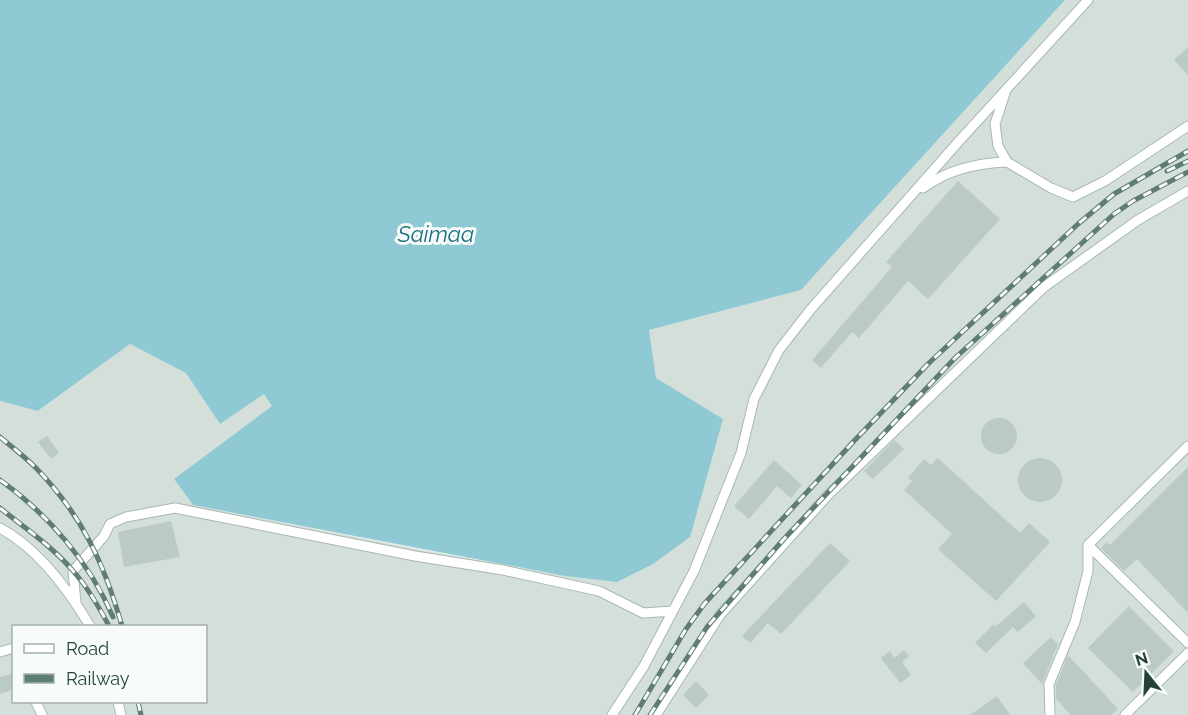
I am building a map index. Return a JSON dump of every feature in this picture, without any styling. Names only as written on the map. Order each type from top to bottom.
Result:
[{"type":"lane","points":[[612,715],[644,666],[694,571],[741,453],[754,399],[779,351],[811,309],[906,201],[1088,0]]},
{"type":"lane","points":[[1006,88],[995,124],[999,146],[1007,162],[1051,188],[1073,197],[1106,181],[1188,126]]},
{"type":"lane","points":[[906,201],[934,180],[954,171],[984,163],[1007,162]]},
{"type":"lane","points":[[656,715],[720,615],[828,495],[1044,287],[1137,220],[1188,191]]},
{"type":"lane","points":[[1050,715],[1049,684],[1075,622],[1088,571],[1088,545],[1188,446]]},
{"type":"lane","points":[[76,603],[73,571],[104,536],[110,524],[126,517],[176,508],[415,556],[502,570],[599,591],[643,614],[673,611]]},
{"type":"lane","points":[[0,528],[15,536],[48,567],[76,603],[89,625]]},
{"type":"lane","points":[[1088,545],[1188,643]]},
{"type":"lane","points":[[1125,715],[1188,653]]},
{"type":"shaded area","points":[[1065,0],[1188,0],[1188,715],[0,715],[0,401],[39,411],[130,344],[187,373],[220,424],[264,394],[273,406],[174,479],[193,505],[421,550],[565,576],[607,581],[656,378],[649,330],[801,290]]},
{"type":"water","name":"Saimaa","points":[[0,0],[1065,0],[801,290],[649,330],[656,378],[723,419],[690,537],[653,564],[617,582],[565,576],[193,505],[174,479],[272,406],[264,394],[220,424],[186,373],[130,344],[38,411],[0,401]]},
{"type":"building","points":[[1188,47],[1188,75],[1174,60]]},
{"type":"building","points":[[958,181],[1000,219],[928,299],[908,281],[859,338],[852,332],[821,368],[812,360],[892,267],[886,262]]},
{"type":"building","points":[[999,418],[1012,423],[1017,436],[1012,449],[999,454],[986,449],[981,436],[986,423]]},
{"type":"building","points":[[47,436],[59,453],[51,459],[38,442]]},
{"type":"building","points":[[894,440],[904,449],[873,479],[864,471]]},
{"type":"building","points":[[938,458],[1020,533],[1029,523],[1050,542],[996,601],[938,549],[952,534],[904,490],[912,481],[908,478],[924,459],[931,465]]},
{"type":"building","points":[[1040,458],[1055,465],[1062,480],[1055,495],[1040,502],[1025,495],[1018,480],[1025,465]]},
{"type":"building","points":[[774,460],[802,485],[791,498],[777,486],[749,519],[734,506]]},
{"type":"building","points":[[1188,467],[1188,613],[1137,559],[1124,571],[1101,548],[1107,542],[1110,545]]},
{"type":"building","points":[[171,521],[180,557],[124,567],[118,532]]},
{"type":"building","points":[[830,543],[850,561],[781,634],[768,623],[750,643],[742,636]]},
{"type":"building","points":[[1024,602],[1036,616],[1018,632],[1013,627],[986,653],[975,643],[994,624],[996,626]]},
{"type":"building","points":[[1129,606],[1174,651],[1133,692],[1088,648]]},
{"type":"building","points":[[1051,637],[1058,644],[1042,684],[1023,663]]},
{"type":"building","points":[[904,650],[909,656],[902,662],[911,675],[900,683],[881,658],[890,651],[894,658]]},
{"type":"building","points":[[1068,655],[1118,709],[1111,715],[1071,715],[1056,699],[1056,685]]},
{"type":"building","points":[[12,674],[12,691],[0,694],[0,677]]},
{"type":"building","points":[[696,681],[709,695],[696,708],[683,695]]},
{"type":"building","points":[[997,696],[1010,715],[970,715]]},
{"type":"railway","points":[[635,715],[686,629],[705,603],[929,363],[1078,224],[1114,194],[1188,151]]},
{"type":"railway","points":[[1167,171],[1188,161]]},
{"type":"railway","points":[[650,715],[707,627],[783,540],[955,358],[1114,214],[1133,201],[1188,172]]},
{"type":"railway","points":[[0,437],[35,467],[66,503],[99,561],[122,625]]},
{"type":"railway","points":[[0,480],[35,508],[66,541],[104,597],[113,617]]},
{"type":"railway","points":[[0,508],[66,563],[89,591],[108,625]]},
{"type":"railway","points":[[138,703],[141,715]]}]
